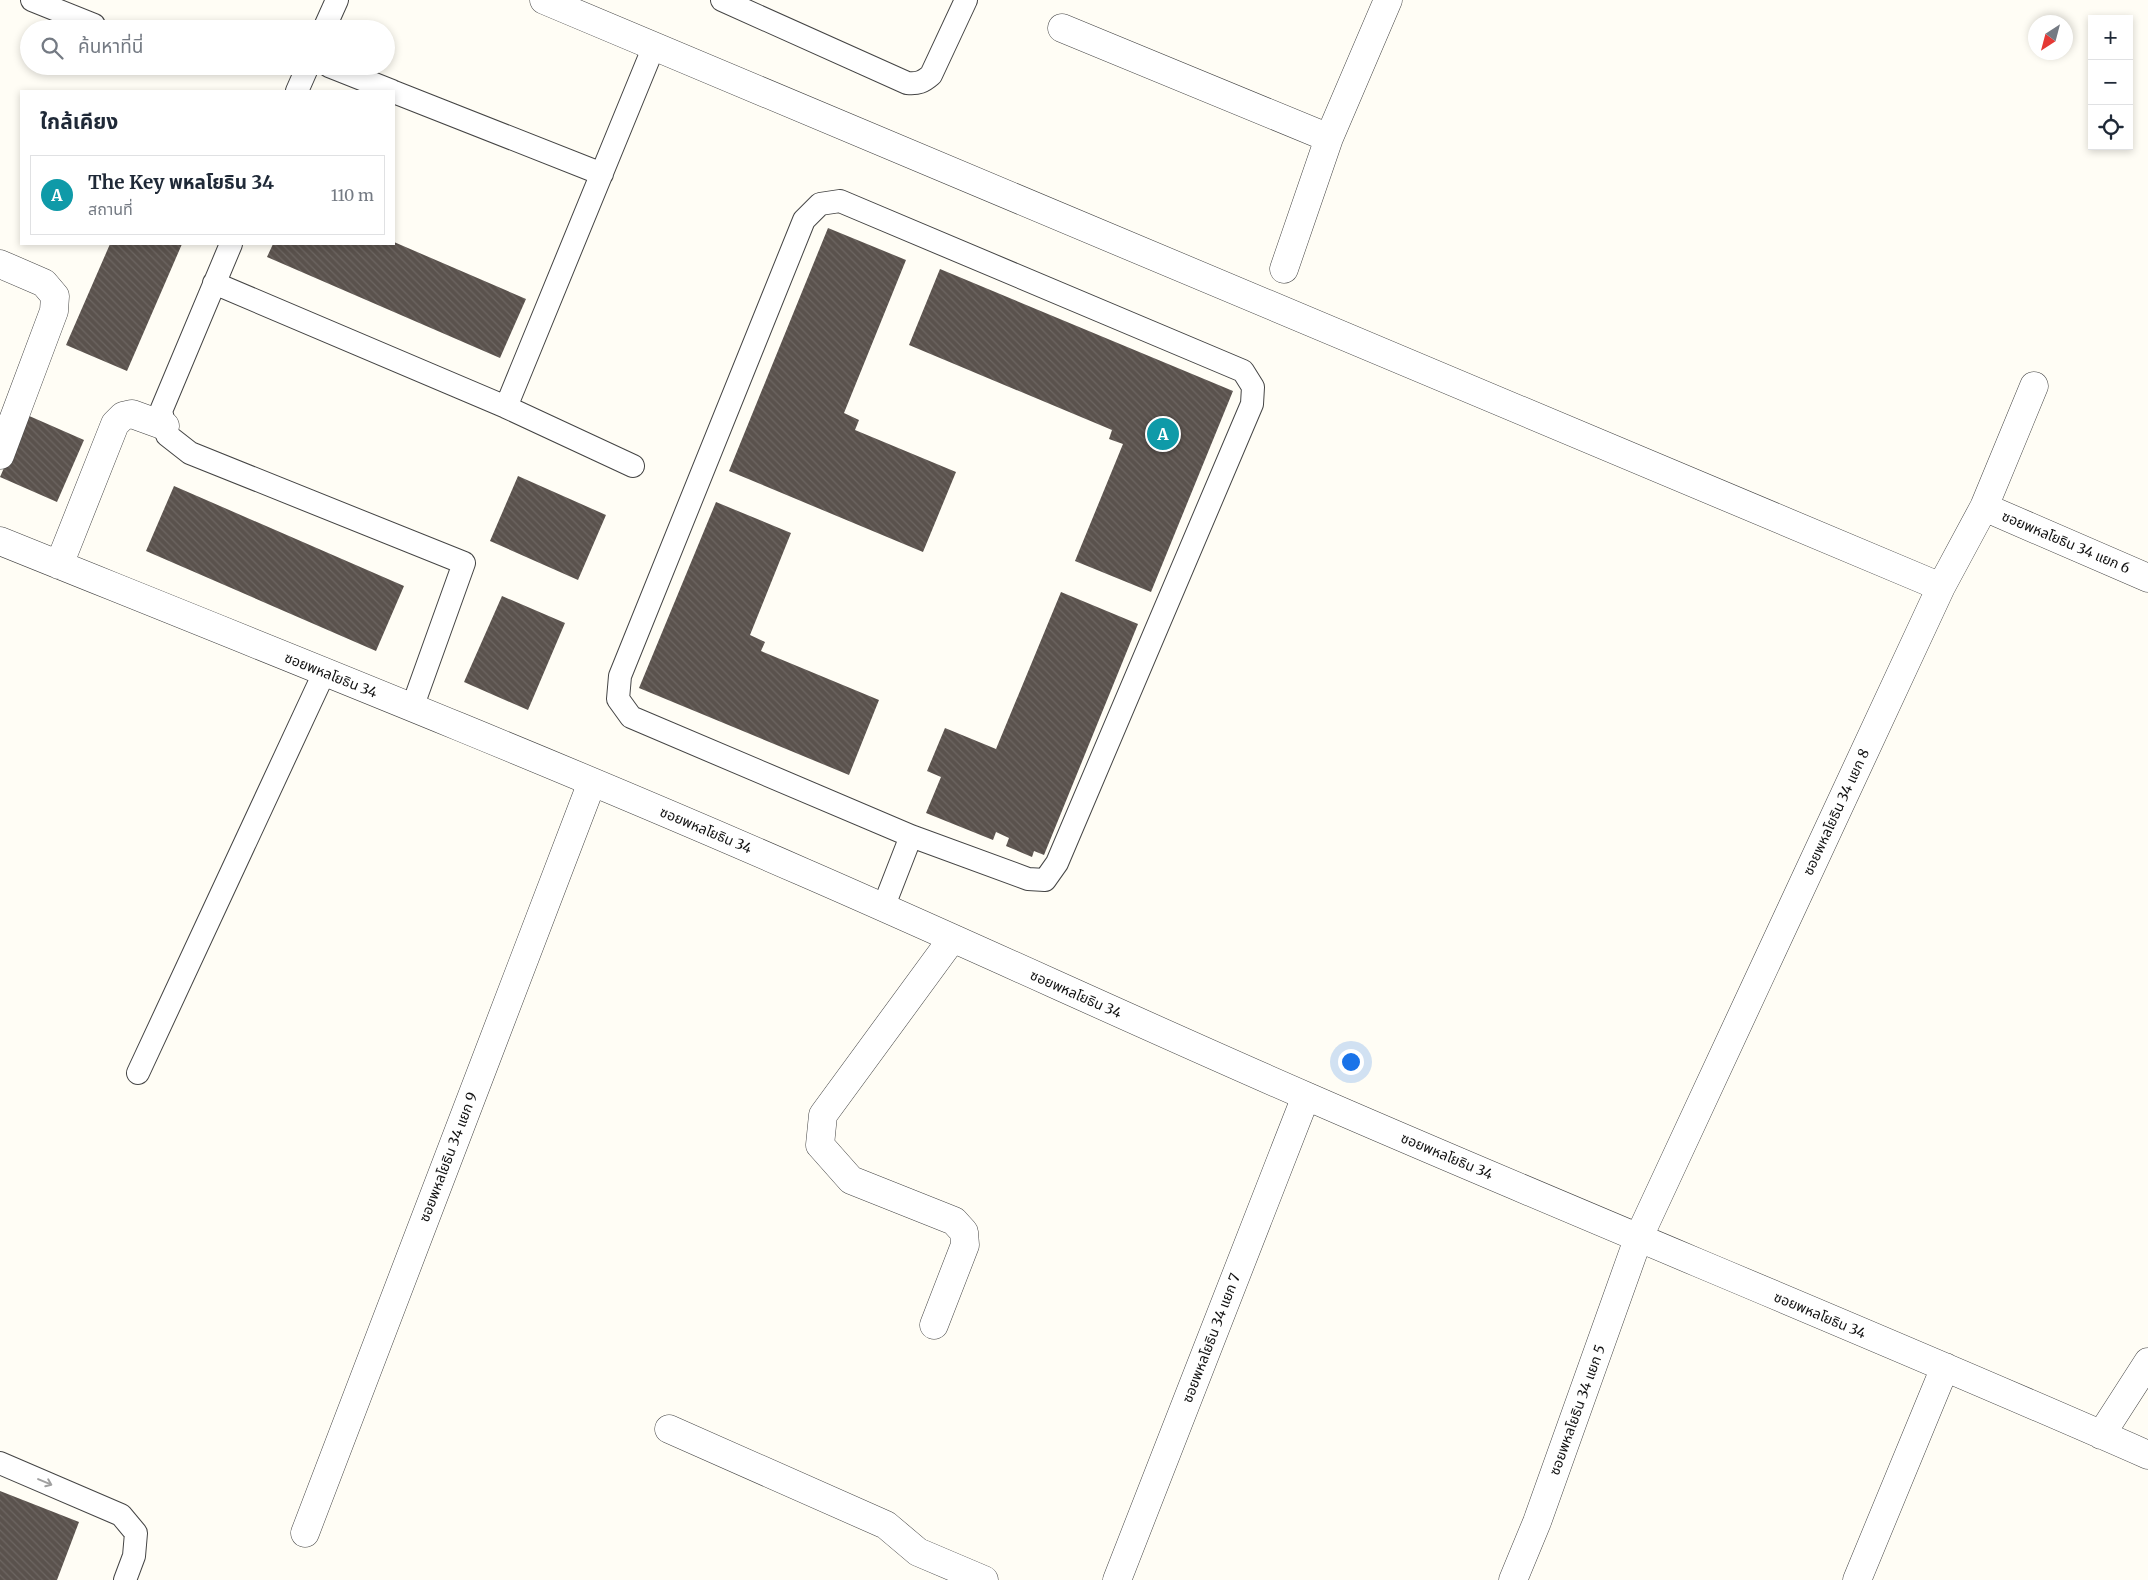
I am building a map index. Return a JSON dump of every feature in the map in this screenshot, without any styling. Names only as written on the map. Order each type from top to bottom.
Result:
[{"type":"street","points":[[544,0],[1941,587]]},
{"type":"street","points":[[1284,269],[1329,138],[1388,0]]},
{"type":"street","points":[[1062,28],[1329,138]]},
{"type":"street","points":[[0,264],[44,283],[55,296],[54,311],[8,408],[0,455]]},
{"type":"street","name":"ซอยพหลโยธิน 34 แยก 8","points":[[1638,1239],[1941,587],[1984,507],[2034,386]]},
{"type":"street","points":[[59,565],[115,424],[123,416],[132,414],[165,426]]},
{"type":"street","name":"ซอยพหลโยธิน 34 แยก 6","points":[[1984,507],[2148,578]]},
{"type":"street","name":"ซอยพหลโยธิน 34","points":[[0,541],[592,782],[883,908],[1306,1096],[2148,1455]]},
{"type":"street","name":"ซอยพหลโยธิน 34 แยก 9","points":[[304,1532],[592,782]]},
{"type":"street","points":[[934,1325],[965,1245],[964,1232],[954,1221],[851,1180],[820,1145],[822,1115],[952,939]]},
{"type":"street","name":"ซอยพหลโยธิน 34 แยก 7","points":[[1117,1580],[1306,1096]]},
{"type":"street","name":"ซอยพหลโยธิน 34 แยก 5","points":[[1513,1580],[1537,1522],[1638,1239]]},
{"type":"street","points":[[2101,1435],[2148,1362]]},
{"type":"street","points":[[1857,1580],[1945,1367]]},
{"type":"street","points":[[669,1429],[886,1525],[918,1552],[984,1580]]},
{"type":"lane","points":[[32,0],[82,20]]},
{"type":"lane","points":[[328,20],[337,0]]},
{"type":"lane","points":[[722,0],[908,83],[916,84],[924,81],[931,75],[966,0]]},
{"type":"lane","points":[[506,407],[654,46]]},
{"type":"lane","points":[[297,90],[304,75]]},
{"type":"lane","points":[[351,75],[388,90]]},
{"type":"lane","points":[[395,93],[602,174]]},
{"type":"lane","points":[[840,202],[1243,371],[1253,387],[1252,404],[1057,863],[1045,880],[1028,879],[911,836],[631,717],[618,699],[620,676],[804,220],[820,204],[840,202]]},
{"type":"lane","points":[[231,245],[162,411],[167,435],[190,453],[464,564],[412,708]]},
{"type":"lane","points":[[214,283],[506,407],[633,466]]},
{"type":"lane","points":[[138,1072],[324,673]]},
{"type":"lane","points":[[883,908],[911,836]]},
{"type":"lane","points":[[0,1463],[121,1515],[136,1533],[134,1556],[125,1580]]},
{"type":"building","points":[[828,228],[906,260],[844,413],[859,420],[855,430],[956,472],[923,552],[729,471]]},
{"type":"building","points":[[395,242],[526,299],[500,358],[267,257],[273,245],[395,245]]},
{"type":"building","points":[[110,245],[182,245],[127,371],[66,345]]},
{"type":"building","points":[[940,269],[1233,391],[1151,592],[1075,561],[1123,444],[1109,439],[1112,430],[909,345]]},
{"type":"building","points":[[27,415],[84,440],[57,502],[0,477]]},
{"type":"building","points":[[518,476],[606,515],[578,580],[490,541]]},
{"type":"building","points":[[174,486],[404,586],[376,651],[146,551]]},
{"type":"building","points":[[716,502],[791,533],[750,635],[765,642],[761,651],[879,700],[849,775],[639,688]]},
{"type":"building","points":[[1061,592],[1138,624],[1044,855],[1034,851],[1032,857],[1006,846],[1009,838],[996,832],[993,840],[926,813],[941,777],[927,771],[945,728],[996,749]]},
{"type":"building","points":[[502,596],[565,623],[528,710],[464,682]]},
{"type":"building","points":[[0,1491],[79,1522],[57,1580],[0,1580]]},
{"type":"place","name":"The Key พหลโยธิน 34","points":[[1163,434]]}]
